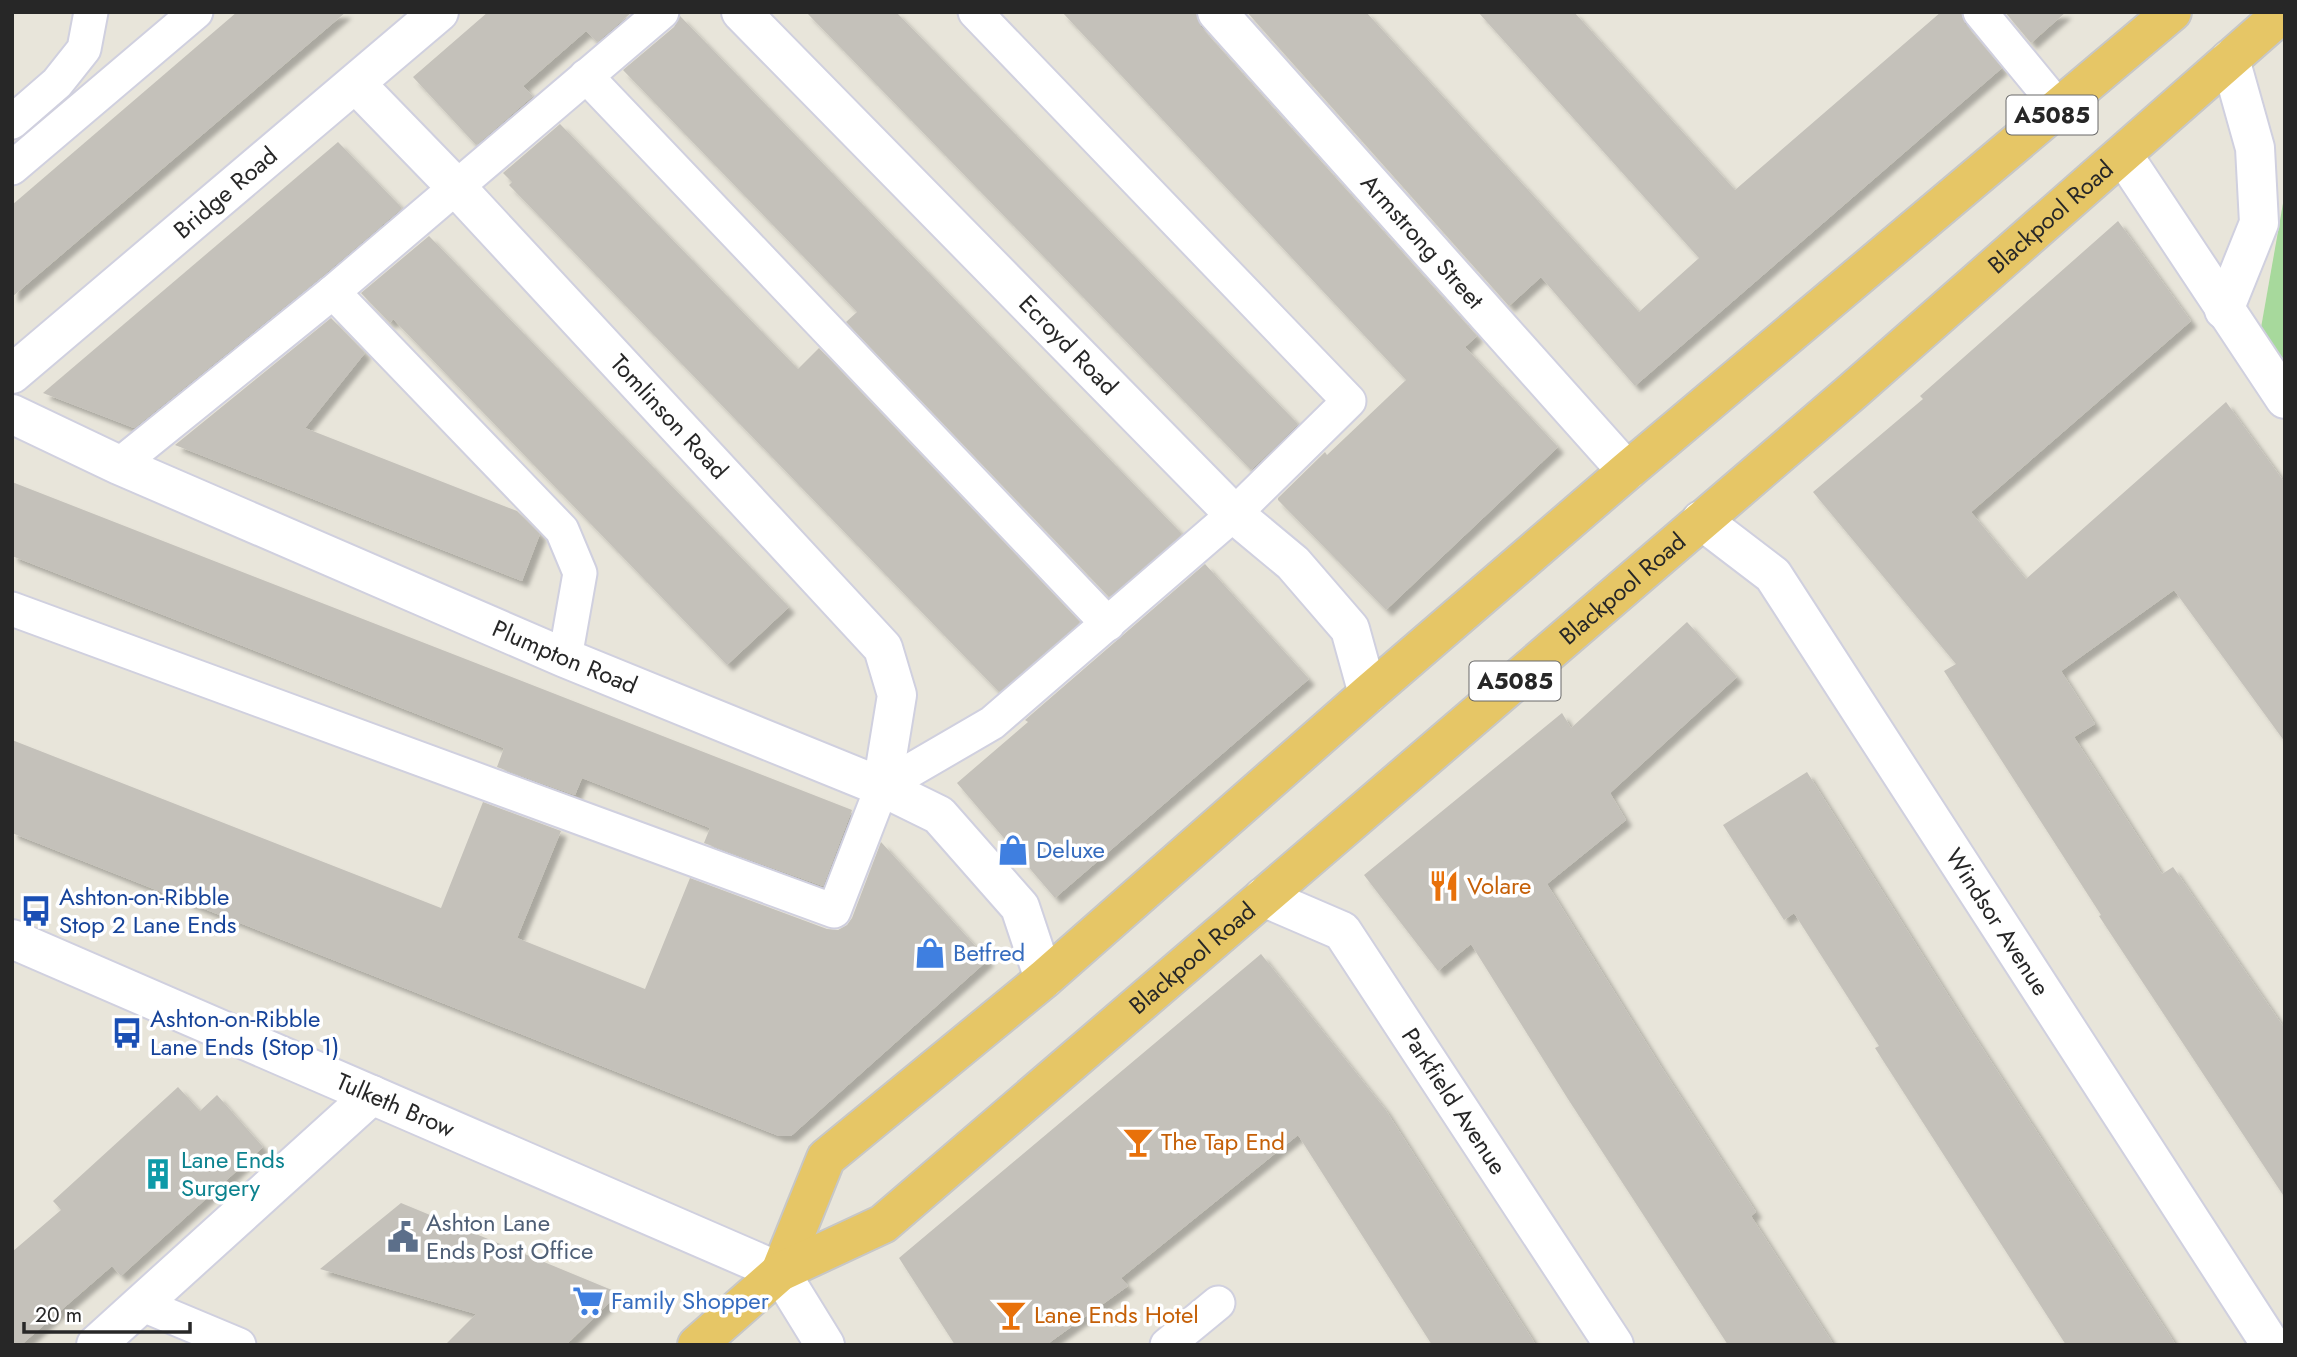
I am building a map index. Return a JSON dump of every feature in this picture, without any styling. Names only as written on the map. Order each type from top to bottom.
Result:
[{"type":"highway","name":"Blackpool Road","points":[[780,1272],[826,1158],[1044,979],[1627,471],[2172,12]]},
{"type":"highway","name":"Blackpool Road","points":[[696,1345],[780,1272],[883,1224],[2123,155],[2284,12]]},
{"type":"street","name":"Bridge Road","points":[[12,374],[439,12]]},
{"type":"street","name":"Ecroyd Road","points":[[741,12],[1234,514],[1293,562],[1350,629],[1368,694]]},
{"type":"street","name":"Armstrong Street","points":[[1217,12],[1627,471]]},
{"type":"street","points":[[2224,310],[2259,223],[2255,148],[2230,59]]},
{"type":"street","name":"Tomlinson Road","points":[[356,84],[457,187],[883,648],[897,695],[882,787]]},
{"type":"street","points":[[2123,155],[2285,399]]},
{"type":"street","name":"Plumpton Road","points":[[12,414],[119,465],[565,658],[882,787],[939,815],[1020,907],[1044,979]]},
{"type":"street","name":"Windsor Avenue","points":[[1701,520],[1773,575],[2270,1345]]},
{"type":"street","name":"Parkfield Avenue","points":[[1264,897],[1342,931],[1614,1345]]},
{"type":"street","name":"Tulketh Brow","points":[[18,949],[372,1095],[780,1272]]},
{"type":"street","points":[[96,1345],[372,1095]]},
{"type":"street","points":[[780,1272],[825,1345]]},
{"type":"lane","points":[[12,122],[57,83],[84,49],[91,12]]},
{"type":"lane","points":[[12,168],[195,12]]},
{"type":"lane","points":[[119,465],[333,292],[662,12]]},
{"type":"lane","points":[[12,609],[834,911],[882,787],[992,723],[1234,514],[1349,401],[975,12]]},
{"type":"lane","points":[[1980,12],[2060,108]]},
{"type":"lane","points":[[586,76],[1108,624]]},
{"type":"lane","points":[[333,292],[562,530],[580,573],[565,658]]},
{"type":"lane","points":[[1167,1345],[1218,1303]]},
{"type":"lane","points":[[141,1304],[239,1345]]},
{"type":"green space","points":[[2285,192],[2285,398],[2256,356]]},
{"type":"building","points":[[237,12],[346,12],[12,297],[12,205]]},
{"type":"building","points":[[488,12],[632,12],[597,42],[586,31],[523,86],[533,96],[476,145],[413,77]]},
{"type":"building","points":[[806,12],[896,12],[1298,424],[1251,470]]},
{"type":"building","points":[[1062,12],[1196,12],[1201,27],[1477,336],[1465,347],[1558,447],[1386,610],[1278,498],[1406,380]]},
{"type":"building","points":[[1247,12],[1366,12],[1639,312],[1699,258],[1478,12],[1574,12],[1735,190],[1941,12],[1961,12],[1965,24],[2002,68],[1635,386],[1541,277],[1509,306]]},
{"type":"building","points":[[2005,12],[2066,12],[2031,43]]},
{"type":"building","points":[[680,16],[1182,534],[1109,597],[846,322],[857,312],[623,70],[674,27]]},
{"type":"building","points":[[560,124],[798,369],[819,348],[1080,622],[999,692],[509,185],[512,182],[503,173]]},
{"type":"building","points":[[338,142],[402,208],[134,428],[43,393]]},
{"type":"building","points":[[2118,221],[2191,321],[1971,512],[2026,579],[2226,402],[2285,483],[2285,742],[2174,590],[2061,671],[2095,724],[2074,737],[2162,874],[2173,867],[2285,1029],[2285,1198],[2099,916],[2101,915],[1944,671],[1956,664],[1813,492],[1923,399],[1920,396]]},
{"type":"building","points":[[429,236],[789,607],[727,665],[393,319],[390,323],[361,293]]},
{"type":"building","points":[[331,318],[365,353],[305,428],[517,511],[540,534],[522,581],[175,445]]},
{"type":"building","points":[[12,482],[852,810],[823,886],[704,843],[710,828],[582,778],[575,795],[497,767],[504,748],[12,556]]},
{"type":"building","points":[[1205,564],[1309,679],[1055,898],[957,783],[1028,722],[1025,720]]},
{"type":"building","points":[[1687,622],[1737,677],[1610,793],[1626,820],[1547,884],[1756,1212],[1751,1216],[1834,1345],[1728,1345],[1471,944],[1438,971],[1364,875],[1562,713],[1571,728]]},
{"type":"building","points":[[12,740],[441,908],[483,802],[561,831],[517,938],[645,989],[690,878],[827,929],[838,930],[852,918],[881,842],[988,960],[791,1136],[779,1136],[12,833]]},
{"type":"building","points":[[1807,772],[1962,1017],[2176,1345],[2066,1345],[1875,1048],[1879,1046],[1794,913],[1784,920],[1723,825]]},
{"type":"building","points":[[1261,954],[1385,1109],[1536,1345],[1432,1345],[1298,1135],[1121,1278],[1128,1286],[1046,1345],[955,1345],[899,1258]]},
{"type":"building","name":"Lane Ends Surgery","points":[[178,1087],[200,1111],[217,1095],[263,1147],[121,1276],[112,1266],[21,1345],[12,1345],[12,1252],[61,1210],[53,1201]]},
{"type":"building","points":[[401,1203],[619,1293],[566,1345],[445,1345],[476,1314],[320,1269]]},
{"type":"place","name":"Deluxe","points":[[1013,850]]},
{"type":"place","name":"Volare","points":[[1444,886]]},
{"type":"place","name":"Ashton-on-Ribble Stop 2 Lane Ends","points":[[36,911]]},
{"type":"place","name":"Betfred","points":[[930,953]]},
{"type":"place","name":"Ashton-on-Ribble Lane Ends (Stop 1)","points":[[127,1033]]},
{"type":"place","name":"The Tap End","points":[[1138,1142]]},
{"type":"place","name":"Lane Ends Surgery","points":[[158,1174]]},
{"type":"place","name":"Ashton Lane Ends Post Office","points":[[403,1237]]},
{"type":"place","name":"Family Shopper","points":[[588,1301]]},
{"type":"place","name":"Lane Ends Hotel","points":[[1011,1315]]}]
